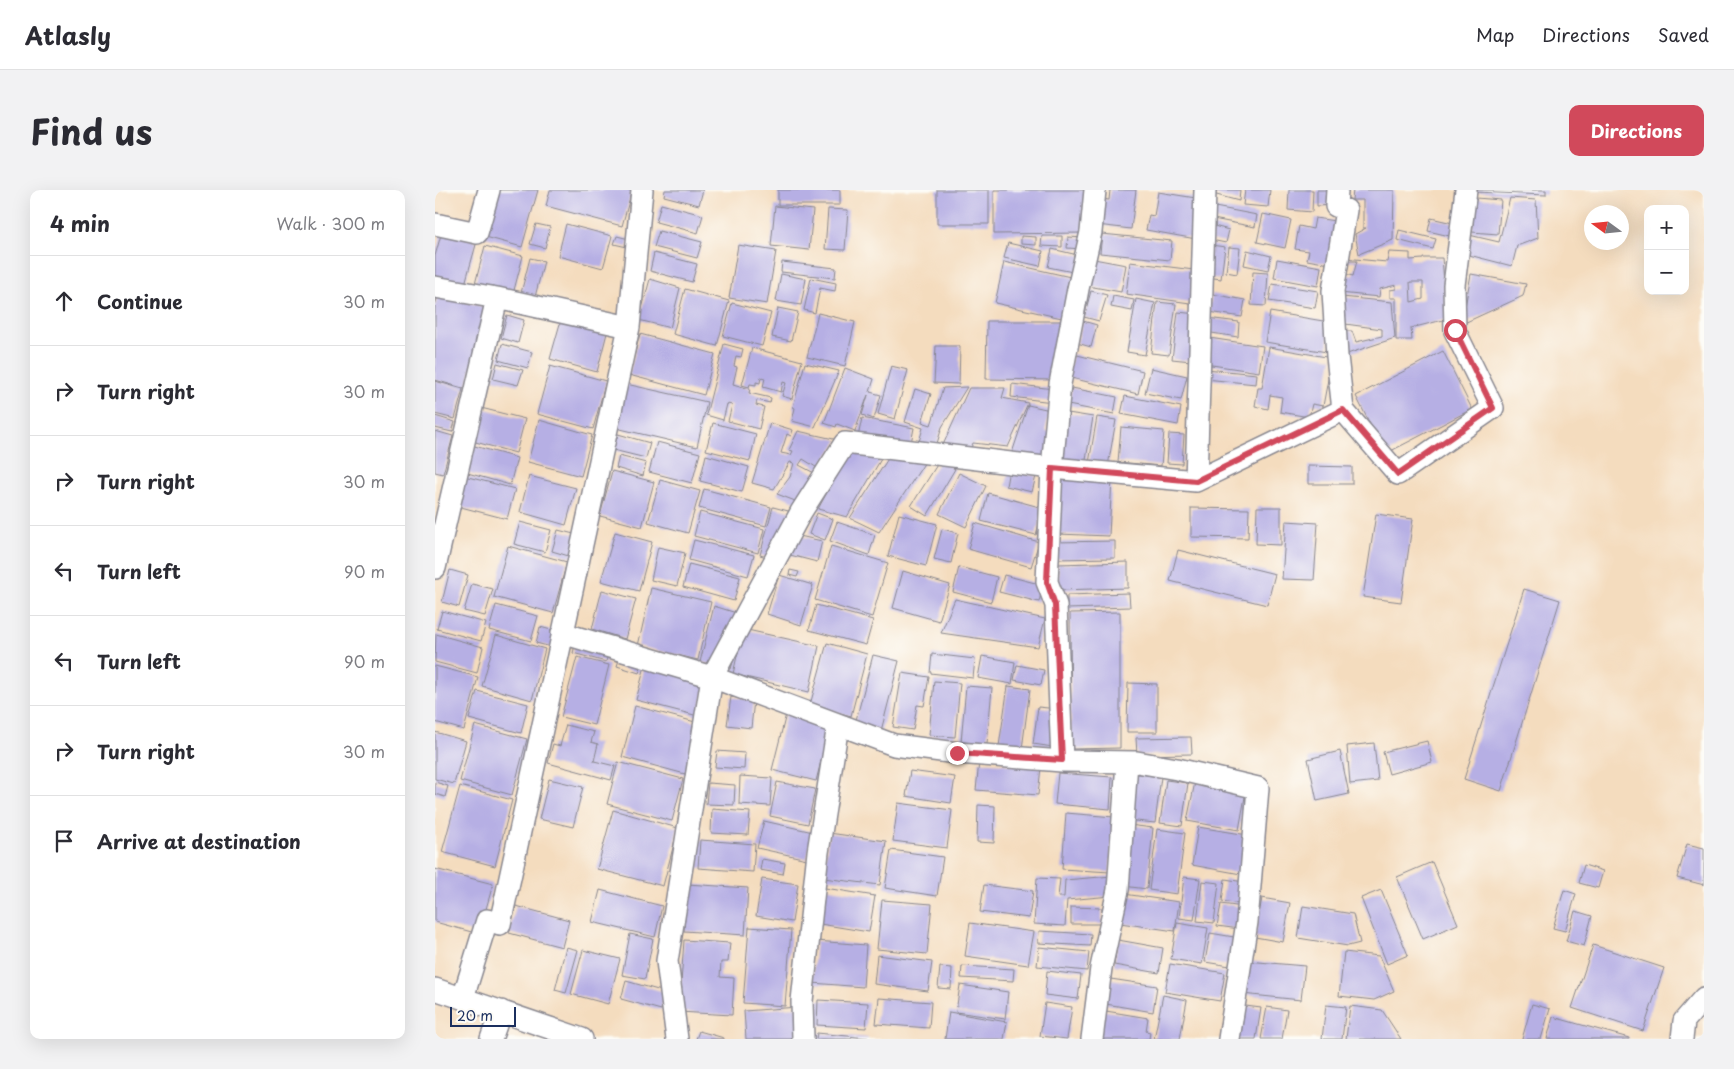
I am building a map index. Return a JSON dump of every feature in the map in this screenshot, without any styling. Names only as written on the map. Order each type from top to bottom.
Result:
[{"type":"street","points":[[435,224],[477,233],[489,190]]},
{"type":"street","points":[[463,998],[487,920],[501,924],[629,327],[642,190]]},
{"type":"street","points":[[1062,760],[1055,605],[1047,582],[1052,468],[1059,384],[1091,232],[1095,190]]},
{"type":"street","points":[[1196,481],[1205,190]]},
{"type":"street","points":[[1337,190],[1336,206],[1346,210],[1333,291],[1343,410],[1398,474],[1493,408],[1455,330],[1455,285],[1465,190]]},
{"type":"street","points":[[435,287],[497,298],[629,327]]},
{"type":"street","points":[[435,568],[497,298]]},
{"type":"street","points":[[677,1039],[667,961],[712,677],[801,512],[845,443],[1052,468],[1196,481],[1343,410]]},
{"type":"street","points":[[562,633],[712,677],[893,745],[957,753],[1062,760],[1137,762],[1177,768],[1258,788],[1247,922],[1229,1039]]},
{"type":"street","points":[[803,1039],[802,1001],[818,852],[838,725]]},
{"type":"street","points":[[1092,1039],[1101,968],[1118,890],[1127,762]]},
{"type":"street","points":[[435,988],[582,1039]]},
{"type":"street","points":[[1682,1039],[1684,1021],[1704,998]]},
{"type":"street","points":[[491,1039],[501,1011]]},
{"type":"building","points":[[495,190],[538,190],[522,247],[482,236]]},
{"type":"building","points":[[550,190],[632,190],[622,226],[546,206]]},
{"type":"building","points":[[665,190],[703,190],[699,205],[664,196]]},
{"type":"building","points":[[778,190],[840,190],[840,205],[778,205]]},
{"type":"building","points":[[937,190],[989,190],[989,224],[937,224]]},
{"type":"building","points":[[994,190],[1084,190],[1083,233],[994,234]]},
{"type":"building","points":[[1110,190],[1136,190],[1131,229],[1097,225],[1101,199],[1109,200]]},
{"type":"building","points":[[1209,190],[1240,190],[1239,201],[1209,193]]},
{"type":"building","points":[[1245,190],[1270,190],[1268,207],[1243,205]]},
{"type":"building","points":[[1289,190],[1313,190],[1312,212],[1288,210]]},
{"type":"building","points":[[1317,190],[1332,190],[1333,205],[1317,206]]},
{"type":"building","points":[[1353,190],[1394,190],[1393,240],[1359,254],[1355,234],[1366,228],[1363,228],[1363,200],[1352,200]]},
{"type":"building","points":[[1474,190],[1546,190],[1546,195],[1474,192]]},
{"type":"building","points":[[1158,192],[1202,199],[1196,239],[1146,230],[1149,215],[1154,216]]},
{"type":"building","points":[[1476,198],[1501,200],[1498,234],[1472,232]]},
{"type":"building","points":[[1510,198],[1536,200],[1538,238],[1517,246],[1512,266],[1465,254],[1469,235],[1499,242]]},
{"type":"building","points":[[661,204],[703,215],[698,233],[656,222]]},
{"type":"building","points":[[775,206],[813,210],[809,250],[771,246]]},
{"type":"building","points":[[1215,207],[1257,215],[1255,227],[1213,219]]},
{"type":"building","points":[[828,209],[848,210],[845,250],[825,249]]},
{"type":"building","points":[[1263,214],[1291,220],[1285,248],[1257,242]]},
{"type":"building","points":[[1315,218],[1342,222],[1335,265],[1307,260],[1309,251],[1295,249],[1299,226],[1313,229]]},
{"type":"building","points":[[1431,218],[1457,224],[1454,237],[1428,231]]},
{"type":"building","points":[[536,224],[550,227],[545,248],[530,244]]},
{"type":"building","points":[[566,224],[612,236],[603,268],[558,256]]},
{"type":"building","points":[[1214,226],[1229,230],[1226,243],[1211,240]]},
{"type":"building","points":[[1399,230],[1436,239],[1433,249],[1397,240]]},
{"type":"building","points":[[442,231],[477,241],[465,284],[435,276],[435,256]]},
{"type":"building","points":[[659,231],[702,242],[697,258],[654,247]]},
{"type":"building","points":[[1102,234],[1172,241],[1170,260],[1100,253]]},
{"type":"building","points":[[617,236],[629,239],[627,247],[614,244]]},
{"type":"building","points":[[1021,236],[1036,237],[1036,245],[1021,244]]},
{"type":"building","points":[[1042,236],[1062,236],[1062,247],[1041,246]]},
{"type":"building","points":[[1068,237],[1084,238],[1083,249],[1067,248]]},
{"type":"building","points":[[1008,243],[1043,251],[1040,266],[1004,258]]},
{"type":"building","points":[[738,245],[776,251],[767,304],[729,298]]},
{"type":"building","points":[[1211,245],[1225,247],[1221,279],[1207,277]]},
{"type":"building","points":[[485,246],[523,256],[513,294],[475,284]]},
{"type":"building","points":[[1229,247],[1240,248],[1237,274],[1226,272]]},
{"type":"building","points":[[1052,249],[1082,256],[1078,273],[1048,267]]},
{"type":"building","points":[[1247,250],[1271,256],[1268,270],[1244,265]]},
{"type":"building","points":[[1389,252],[1410,253],[1410,260],[1442,258],[1447,319],[1411,328],[1412,340],[1396,340],[1396,298],[1390,298],[1390,290],[1396,289],[1396,285],[1380,289],[1379,297],[1340,293],[1344,258],[1387,262]],"holes":[[[1348,261],[1357,261],[1353,276],[1345,274]],[[1410,282],[1423,282],[1423,299],[1411,302]]]},
{"type":"building","points":[[654,253],[697,264],[692,282],[650,271]]},
{"type":"building","points":[[530,258],[544,261],[535,297],[521,293]]},
{"type":"building","points":[[1094,259],[1126,265],[1121,292],[1088,286]]},
{"type":"building","points":[[1277,259],[1321,267],[1318,286],[1274,278]]},
{"type":"building","points":[[782,262],[836,268],[835,278],[781,272]]},
{"type":"building","points":[[1004,262],[1075,278],[1066,319],[995,303]]},
{"type":"building","points":[[1130,262],[1194,270],[1190,303],[1126,294]]},
{"type":"building","points":[[1253,272],[1268,273],[1266,306],[1251,305]]},
{"type":"building","points":[[781,274],[806,279],[801,305],[776,301]]},
{"type":"building","points":[[1471,274],[1526,284],[1523,296],[1462,324]]},
{"type":"building","points":[[811,278],[836,283],[835,291],[820,288],[815,313],[804,310]]},
{"type":"building","points":[[650,279],[680,288],[670,328],[639,320]]},
{"type":"building","points":[[1272,284],[1318,291],[1315,308],[1269,301]]},
{"type":"building","points":[[685,289],[729,301],[717,346],[673,334]]},
{"type":"building","points":[[1091,291],[1107,295],[1099,321],[1084,317]]},
{"type":"building","points":[[438,294],[488,308],[466,389],[435,380],[435,307]]},
{"type":"building","points":[[1212,294],[1245,300],[1242,317],[1209,312]]},
{"type":"building","points":[[1113,296],[1134,300],[1132,311],[1111,307]]},
{"type":"building","points":[[1342,297],[1392,302],[1395,338],[1341,356],[1340,331],[1352,331],[1356,342],[1382,336],[1382,329],[1338,323]]},
{"type":"building","points":[[1136,299],[1155,303],[1145,355],[1127,352]]},
{"type":"building","points":[[1157,302],[1176,304],[1169,355],[1151,353]]},
{"type":"building","points":[[732,303],[771,313],[762,346],[723,336]]},
{"type":"building","points":[[778,308],[798,312],[791,341],[772,337]]},
{"type":"building","points":[[1178,312],[1197,314],[1191,361],[1172,359]]},
{"type":"building","points":[[1270,312],[1329,322],[1327,352],[1265,342]]},
{"type":"building","points":[[818,313],[855,322],[845,366],[807,357]]},
{"type":"building","points":[[507,315],[524,320],[518,343],[501,338]]},
{"type":"building","points":[[1207,318],[1239,322],[1238,337],[1205,332]]},
{"type":"building","points":[[561,320],[607,333],[597,372],[550,359]]},
{"type":"building","points":[[987,321],[1062,321],[1056,380],[986,379]]},
{"type":"building","points":[[1083,321],[1097,325],[1091,347],[1077,343]]},
{"type":"building","points":[[640,334],[715,354],[704,395],[629,375]]},
{"type":"building","points":[[1209,338],[1263,346],[1259,372],[1205,364]]},
{"type":"building","points":[[502,344],[532,352],[528,368],[498,360]]},
{"type":"building","points":[[724,344],[743,349],[741,357],[736,356],[734,366],[737,367],[733,384],[750,389],[749,393],[771,398],[770,403],[757,400],[756,405],[764,407],[759,429],[728,421],[732,405],[727,404],[723,420],[706,415]]},
{"type":"building","points":[[936,346],[960,346],[959,384],[934,383]]},
{"type":"building","points":[[1269,347],[1332,358],[1323,406],[1312,404],[1309,417],[1280,412],[1282,397],[1270,395],[1268,409],[1255,406],[1258,388],[1262,388]]},
{"type":"building","points":[[752,348],[802,361],[792,399],[782,396],[786,383],[783,382],[781,392],[763,387],[765,378],[761,377],[760,383],[756,382],[756,385],[750,384],[749,387],[742,385]]},
{"type":"building","points":[[1443,351],[1472,409],[1385,454],[1356,396]]},
{"type":"building","points":[[1073,354],[1143,371],[1138,394],[1067,377]]},
{"type":"building","points":[[497,363],[523,370],[518,385],[493,379]]},
{"type":"building","points":[[805,363],[839,371],[815,427],[792,421],[795,408],[793,407]]},
{"type":"building","points":[[550,366],[606,381],[593,429],[537,414]]},
{"type":"building","points":[[891,366],[908,370],[895,419],[878,414]]},
{"type":"building","points":[[845,368],[874,379],[870,392],[881,395],[874,419],[862,415],[868,395],[855,431],[837,424],[836,427],[824,423]]},
{"type":"building","points":[[1151,368],[1187,376],[1181,400],[1145,393]]},
{"type":"building","points":[[1206,369],[1257,374],[1256,384],[1205,379]]},
{"type":"building","points":[[435,381],[463,389],[455,419],[435,414]]},
{"type":"building","points":[[626,384],[707,402],[697,447],[616,428]]},
{"type":"building","points":[[1012,384],[1054,389],[1053,402],[1011,397]]},
{"type":"building","points":[[967,387],[942,427],[935,450],[918,445],[923,428],[905,422],[915,389],[931,394],[922,422],[931,425],[943,388]]},
{"type":"building","points":[[969,388],[1005,388],[1002,398],[1028,403],[1008,447],[973,443],[969,452],[943,445]]},
{"type":"building","points":[[1072,388],[1117,397],[1114,414],[1068,405]]},
{"type":"building","points":[[1125,396],[1181,407],[1178,425],[1121,414]]},
{"type":"building","points":[[1028,405],[1050,410],[1045,431],[1053,433],[1045,462],[1012,453]]},
{"type":"building","points":[[477,407],[525,419],[516,453],[468,440]]},
{"type":"building","points":[[1068,413],[1093,417],[1085,466],[1060,461]]},
{"type":"building","points":[[435,416],[455,422],[452,432],[435,428]]},
{"type":"building","points":[[1097,417],[1116,420],[1108,466],[1089,463]]},
{"type":"building","points":[[862,418],[914,428],[910,448],[858,437]]},
{"type":"building","points":[[539,420],[592,435],[581,476],[528,462]]},
{"type":"building","points":[[713,423],[756,434],[750,461],[706,450]]},
{"type":"building","points":[[770,423],[793,430],[791,436],[787,434],[781,453],[791,455],[793,451],[789,450],[798,431],[838,440],[819,469],[803,459],[799,465],[818,475],[803,504],[777,494],[790,477],[794,463],[790,462],[774,489],[752,483]]},
{"type":"building","points":[[1121,427],[1164,431],[1161,466],[1118,462]]},
{"type":"building","points":[[435,431],[453,436],[443,474],[435,472]]},
{"type":"building","points":[[618,434],[650,443],[646,458],[613,450]]},
{"type":"building","points":[[1169,434],[1184,435],[1182,464],[1167,463]]},
{"type":"building","points":[[657,442],[700,453],[692,483],[649,472]]},
{"type":"building","points":[[471,445],[517,458],[510,485],[464,472]]},
{"type":"building","points":[[850,450],[884,454],[847,517],[818,509]]},
{"type":"building","points":[[891,454],[925,462],[879,532],[850,518]]},
{"type":"building","points":[[706,455],[749,467],[742,492],[700,481]]},
{"type":"building","points":[[619,456],[646,463],[643,476],[616,468]]},
{"type":"building","points":[[940,460],[955,469],[927,516],[911,506]]},
{"type":"building","points":[[1308,466],[1352,467],[1352,484],[1308,484]]},
{"type":"building","points":[[1009,470],[1036,476],[1032,492],[1006,486]]},
{"type":"building","points":[[612,471],[654,482],[642,527],[600,516]]},
{"type":"building","points":[[959,473],[986,486],[966,527],[939,514]]},
{"type":"building","points":[[1061,474],[1112,477],[1109,536],[1058,534]]},
{"type":"building","points":[[464,476],[515,489],[507,519],[457,506]]},
{"type":"building","points":[[529,476],[576,488],[566,525],[520,512]]},
{"type":"building","points":[[660,480],[700,491],[688,533],[648,522]]},
{"type":"building","points":[[704,489],[771,507],[766,526],[699,508]]},
{"type":"building","points":[[988,493],[1043,508],[1036,535],[981,521]]},
{"type":"building","points":[[773,507],[796,513],[770,558],[760,555]]},
{"type":"building","points":[[1257,507],[1281,507],[1281,545],[1256,544]]},
{"type":"building","points":[[1191,508],[1249,509],[1248,538],[1191,537]]},
{"type":"building","points":[[700,512],[764,529],[758,553],[694,536]]},
{"type":"building","points":[[817,513],[833,519],[825,540],[809,534]]},
{"type":"building","points":[[899,514],[937,524],[926,566],[888,556]]},
{"type":"building","points":[[1376,514],[1413,519],[1401,602],[1363,597]]},
{"type":"building","points":[[1286,521],[1318,523],[1314,580],[1282,579]]},
{"type":"building","points":[[520,522],[551,530],[545,552],[514,544]]},
{"type":"building","points":[[837,522],[875,535],[869,555],[830,541]]},
{"type":"building","points":[[975,523],[1039,542],[1031,567],[968,549]]},
{"type":"building","points":[[942,529],[958,533],[951,563],[934,559]]},
{"type":"building","points":[[558,530],[578,535],[572,557],[552,551]]},
{"type":"building","points":[[615,532],[652,542],[639,591],[601,581]]},
{"type":"building","points":[[795,535],[822,541],[817,562],[790,555]]},
{"type":"building","points":[[694,540],[754,555],[748,576],[689,560]]},
{"type":"building","points":[[1115,541],[1115,558],[1054,559],[1054,542]]},
{"type":"building","points":[[508,546],[567,562],[553,613],[494,597]]},
{"type":"building","points":[[831,546],[888,563],[872,617],[815,600]]},
{"type":"building","points":[[658,547],[685,553],[677,586],[651,580]]},
{"type":"building","points":[[1178,550],[1275,574],[1267,605],[1170,581]]},
{"type":"building","points":[[1128,562],[1128,588],[1059,590],[1058,564]]},
{"type":"building","points":[[689,564],[740,577],[734,601],[683,587]]},
{"type":"building","points":[[959,567],[997,577],[991,602],[953,592]]},
{"type":"building","points":[[450,570],[468,575],[459,607],[442,602]]},
{"type":"building","points":[[790,570],[799,572],[797,577],[789,575]]},
{"type":"building","points":[[903,571],[950,585],[939,621],[893,608]]},
{"type":"building","points":[[779,575],[813,585],[801,625],[767,614]]},
{"type":"building","points":[[1004,575],[1043,585],[1039,602],[999,592]]},
{"type":"building","points":[[472,584],[493,589],[485,616],[464,611]]},
{"type":"building","points":[[651,588],[711,602],[698,660],[638,646]]},
{"type":"building","points":[[1524,589],[1560,600],[1501,791],[1464,779]]},
{"type":"building","points":[[602,590],[636,599],[625,639],[592,629]]},
{"type":"building","points":[[1129,593],[1130,607],[1067,609],[1067,595]]},
{"type":"building","points":[[955,599],[1045,619],[1038,647],[941,633]]},
{"type":"building","points":[[496,605],[538,616],[531,641],[489,630]]},
{"type":"building","points":[[816,605],[873,620],[866,645],[809,630]]},
{"type":"building","points":[[714,606],[746,616],[731,669],[700,662]]},
{"type":"building","points":[[442,611],[486,623],[481,641],[437,629]]},
{"type":"building","points":[[1120,612],[1120,748],[1071,749],[1070,613]]},
{"type":"building","points":[[540,627],[559,632],[555,648],[536,643]]},
{"type":"building","points":[[743,629],[819,646],[809,692],[733,674]]},
{"type":"building","points":[[436,634],[483,647],[477,673],[435,662]]},
{"type":"building","points":[[496,635],[545,649],[532,700],[482,686]]},
{"type":"building","points":[[576,641],[609,649],[606,662],[573,653]]},
{"type":"building","points":[[827,643],[867,654],[851,716],[810,705]]},
{"type":"building","points":[[621,654],[643,661],[639,673],[617,666]]},
{"type":"building","points":[[932,654],[975,659],[973,678],[930,673]]},
{"type":"building","points":[[873,655],[899,661],[881,731],[855,724]]},
{"type":"building","points":[[982,656],[1015,662],[1012,684],[978,678]]},
{"type":"building","points":[[577,657],[609,665],[594,725],[561,717]]},
{"type":"building","points":[[1017,665],[1044,670],[1041,685],[1014,680]]},
{"type":"building","points":[[435,666],[478,677],[464,730],[435,722]]},
{"type":"building","points":[[645,666],[707,682],[698,716],[636,700]]},
{"type":"building","points":[[902,673],[929,677],[924,706],[917,705],[913,730],[893,727]]},
{"type":"building","points":[[934,681],[960,683],[955,737],[929,735]]},
{"type":"building","points":[[1128,683],[1157,684],[1157,732],[1127,732]]},
{"type":"building","points":[[966,686],[992,688],[987,744],[961,742]]},
{"type":"building","points":[[1008,686],[1030,689],[1022,749],[999,746]]},
{"type":"building","points":[[477,691],[528,704],[521,733],[469,719]]},
{"type":"building","points":[[731,697],[754,700],[751,728],[727,725]]},
{"type":"building","points":[[635,706],[699,723],[685,774],[622,757]]},
{"type":"building","points":[[1038,707],[1058,709],[1053,747],[1033,744]]},
{"type":"building","points":[[786,714],[830,725],[816,781],[772,770]]},
{"type":"building","points":[[475,725],[527,739],[512,795],[460,781]]},
{"type":"building","points":[[566,725],[594,732],[591,742],[598,744],[594,761],[615,766],[611,780],[548,763],[553,744],[560,746]]},
{"type":"building","points":[[435,732],[466,741],[454,784],[435,779]]},
{"type":"building","points":[[1191,737],[1192,754],[1137,755],[1136,738]]},
{"type":"building","points":[[1427,741],[1432,762],[1389,774],[1383,752]]},
{"type":"building","points":[[1374,743],[1378,781],[1350,784],[1347,746]]},
{"type":"building","points":[[717,751],[745,753],[744,769],[715,767]]},
{"type":"building","points":[[1340,751],[1349,794],[1317,801],[1308,759]]},
{"type":"building","points":[[618,762],[683,779],[672,821],[607,804]]},
{"type":"building","points":[[979,762],[1041,767],[1038,795],[976,790]]},
{"type":"building","points":[[910,771],[955,777],[951,803],[906,796]]},
{"type":"building","points":[[1058,773],[1112,777],[1110,809],[1055,804]]},
{"type":"building","points":[[1133,773],[1161,777],[1155,823],[1127,820]]},
{"type":"building","points":[[740,776],[772,778],[770,806],[739,804]]},
{"type":"building","points":[[549,779],[583,787],[573,827],[539,819]]},
{"type":"building","points":[[1166,780],[1188,783],[1182,826],[1160,823]]},
{"type":"building","points":[[435,782],[448,786],[445,797],[435,794]]},
{"type":"building","points":[[777,782],[815,789],[808,824],[770,816]]},
{"type":"building","points":[[1195,782],[1246,791],[1239,830],[1187,821]]},
{"type":"building","points":[[708,783],[735,785],[734,805],[706,804]]},
{"type":"building","points":[[460,786],[512,800],[495,866],[442,852]]},
{"type":"building","points":[[898,803],[952,810],[947,848],[893,841]]},
{"type":"building","points":[[978,805],[995,806],[994,843],[977,842]]},
{"type":"building","points":[[712,809],[750,812],[748,835],[711,833]]},
{"type":"building","points":[[613,810],[678,828],[663,886],[597,869]]},
{"type":"building","points":[[1066,813],[1114,817],[1110,872],[1062,869]]},
{"type":"building","points":[[764,821],[813,832],[807,859],[757,848]]},
{"type":"building","points":[[1129,825],[1153,828],[1147,889],[1123,886]]},
{"type":"building","points":[[1198,827],[1248,835],[1241,874],[1192,865]]},
{"type":"building","points":[[1157,829],[1185,833],[1177,894],[1149,890]]},
{"type":"building","points":[[829,833],[886,841],[880,885],[823,878]]},
{"type":"building","points":[[700,840],[755,844],[753,872],[698,868]]},
{"type":"building","points":[[1687,844],[1704,848],[1704,885],[1677,878]]},
{"type":"building","points":[[891,850],[943,857],[937,896],[885,888]]},
{"type":"building","points":[[762,859],[785,863],[783,874],[760,870]]},
{"type":"building","points":[[1432,862],[1458,924],[1423,939],[1397,877]]},
{"type":"building","points":[[1584,865],[1603,871],[1598,888],[1579,883]]},
{"type":"building","points":[[435,869],[493,884],[479,934],[435,922]]},
{"type":"building","points":[[1112,876],[1111,896],[1067,900],[1065,926],[1034,924],[1037,878],[1060,879],[1058,897],[1064,897],[1065,880]]},
{"type":"building","points":[[1184,877],[1200,879],[1194,920],[1179,918]]},
{"type":"building","points":[[762,879],[798,884],[792,922],[756,916]]},
{"type":"building","points":[[1225,879],[1244,882],[1240,904],[1222,901]]},
{"type":"building","points":[[1202,881],[1219,883],[1214,923],[1197,921]]},
{"type":"building","points":[[687,884],[748,888],[745,935],[684,931]]},
{"type":"building","points":[[984,885],[1033,891],[1029,918],[980,912]]},
{"type":"building","points":[[825,888],[875,896],[869,932],[820,924]]},
{"type":"building","points":[[600,890],[662,906],[655,937],[592,922]]},
{"type":"building","points":[[1381,890],[1408,955],[1387,964],[1361,898]]},
{"type":"building","points":[[1564,890],[1576,894],[1565,931],[1553,928]]},
{"type":"building","points":[[1124,894],[1179,902],[1175,931],[1120,923]]},
{"type":"building","points":[[1262,898],[1290,903],[1283,942],[1255,937]]},
{"type":"building","points":[[882,900],[932,904],[927,954],[877,949]]},
{"type":"building","points":[[1221,904],[1244,907],[1240,929],[1217,926]]},
{"type":"building","points":[[516,906],[569,920],[562,947],[509,933]]},
{"type":"building","points":[[1303,906],[1353,914],[1360,943],[1348,946],[1298,938]]},
{"type":"building","points":[[1071,907],[1102,908],[1102,924],[1071,924]]},
{"type":"building","points":[[1575,911],[1592,916],[1584,946],[1566,941]]},
{"type":"building","points":[[970,923],[1034,932],[1028,965],[965,956]]},
{"type":"building","points":[[1177,923],[1208,928],[1202,964],[1171,959]]},
{"type":"building","points":[[749,927],[791,930],[785,1006],[743,1003]]},
{"type":"building","points":[[1039,931],[1091,934],[1090,946],[1038,943]]},
{"type":"building","points":[[1210,933],[1234,937],[1230,966],[1205,962]]},
{"type":"building","points":[[630,934],[653,939],[645,979],[622,975]]},
{"type":"building","points":[[684,940],[730,943],[728,962],[721,962],[720,977],[734,978],[732,1015],[679,1012]]},
{"type":"building","points":[[1118,940],[1163,948],[1159,973],[1114,965]]},
{"type":"building","points":[[816,941],[866,945],[863,987],[812,983]]},
{"type":"building","points":[[1593,945],[1664,968],[1643,1031],[1572,1008]]},
{"type":"building","points":[[566,947],[578,950],[566,993],[555,990]]},
{"type":"building","points":[[1039,947],[1089,952],[1087,971],[1037,966]]},
{"type":"building","points":[[583,950],[620,959],[608,1004],[571,994]]},
{"type":"building","points":[[1344,952],[1379,956],[1394,991],[1374,1000],[1339,996]]},
{"type":"building","points":[[877,955],[932,962],[928,991],[874,984]]},
{"type":"building","points":[[1235,960],[1305,966],[1301,1000],[1232,993]]},
{"type":"building","points":[[1170,964],[1225,973],[1220,1001],[1165,992]]},
{"type":"building","points":[[962,966],[1014,969],[1013,981],[961,978]]},
{"type":"building","points":[[940,967],[952,968],[951,989],[938,988]]},
{"type":"building","points":[[1047,971],[1081,975],[1078,999],[1045,995]]},
{"type":"building","points":[[1104,978],[1157,986],[1153,1012],[1100,1003]]},
{"type":"building","points":[[626,981],[665,992],[661,1010],[621,999]]},
{"type":"building","points":[[960,985],[1008,992],[1005,1019],[956,1012]]},
{"type":"building","points":[[1163,995],[1187,1000],[1180,1039],[1154,1039]]},
{"type":"building","points":[[879,998],[931,1002],[929,1028],[876,1024]]},
{"type":"building","points":[[818,1000],[868,1003],[866,1028],[817,1025]]},
{"type":"building","points":[[1045,1003],[1072,1007],[1067,1039],[1040,1036]]},
{"type":"building","points":[[1532,1004],[1550,1009],[1541,1039],[1522,1039]]},
{"type":"building","points":[[1238,1005],[1261,1008],[1256,1039],[1234,1039]]},
{"type":"building","points":[[1326,1005],[1346,1007],[1342,1039],[1322,1039]]},
{"type":"building","points":[[1350,1006],[1382,1010],[1401,1039],[1346,1039]]},
{"type":"building","points":[[798,1007],[800,1039],[746,1039],[744,1011]]},
{"type":"building","points":[[1267,1007],[1287,1010],[1282,1039],[1261,1039]]},
{"type":"building","points":[[1100,1010],[1148,1018],[1146,1031],[1150,1032],[1149,1039],[1095,1039]]},
{"type":"building","points":[[949,1012],[1007,1022],[1004,1039],[945,1039]]},
{"type":"building","points":[[1553,1017],[1629,1038],[1629,1039],[1547,1039]]},
{"type":"building","points":[[699,1031],[724,1038],[724,1039],[696,1039]]},
{"type":"building","points":[[817,1033],[868,1038],[868,1039],[816,1039]]},
{"type":"route","points":[[957,753],[1062,760],[1055,605],[1047,582],[1052,468],[1196,481],[1343,410],[1398,474],[1493,408],[1455,330]]}]
